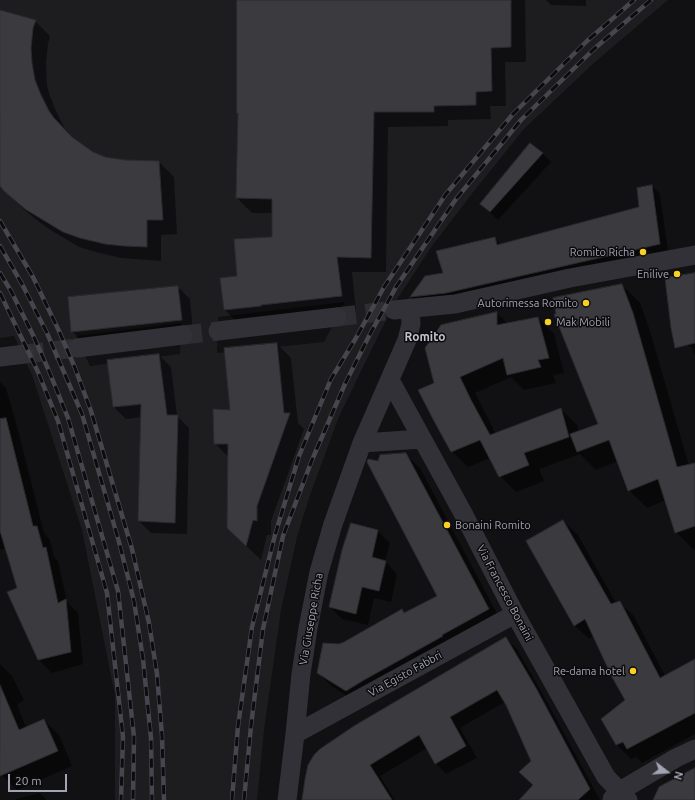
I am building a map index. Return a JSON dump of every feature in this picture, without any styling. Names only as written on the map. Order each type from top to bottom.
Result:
[{"type":"street","name":"Via Giuseppe Richa","points":[[287,800],[301,674],[319,572],[333,524],[362,443],[407,340],[411,324],[402,309],[454,304],[570,278],[695,255]]},
{"type":"street","points":[[218,331],[337,317]]},
{"type":"street","points":[[77,348],[183,335]]},
{"type":"street","points":[[0,357],[25,354]]},
{"type":"street","name":"Via Francesco Bonaini","points":[[390,380],[464,515],[515,614],[606,777],[620,797]]},
{"type":"street","points":[[362,443],[422,439]]},
{"type":"street","name":"Via Egisto Fabbri","points":[[295,734],[515,614]]},
{"type":"street","points":[[620,797],[676,758],[695,749]]},
{"type":"shaded area","points":[[0,0],[668,0],[594,63],[524,129],[432,246],[394,304],[338,419],[309,498],[297,537],[281,610],[264,730],[257,800],[115,800],[115,696],[82,530],[32,375],[14,336],[0,338]],"holes":[[[345,302],[324,342],[217,353],[218,317]],[[181,323],[180,354],[90,366],[76,336]]]},
{"type":"building","points":[[237,0],[511,0],[511,47],[491,48],[492,91],[476,92],[476,105],[434,106],[434,112],[374,112],[371,258],[337,257],[342,296],[224,310],[220,278],[237,276],[234,239],[272,237],[272,199],[236,198],[238,113]]},
{"type":"building","points":[[0,10],[36,20],[33,28],[31,48],[35,80],[49,111],[72,137],[93,152],[105,157],[125,160],[159,161],[163,220],[147,220],[147,247],[105,244],[63,232],[25,209],[0,186]]},
{"type":"building","points":[[530,143],[543,153],[490,212],[480,204]]},
{"type":"building","points":[[652,185],[660,244],[446,293],[410,297],[425,276],[443,273],[436,251],[495,237],[497,245],[639,207],[637,188]]},
{"type":"building","points":[[695,273],[695,343],[675,348],[665,278]]},
{"type":"building","points":[[622,284],[633,313],[677,467],[695,463],[695,526],[675,533],[658,479],[628,491],[609,440],[577,452],[570,434],[598,424],[554,314],[556,314],[553,298]]},
{"type":"building","points":[[178,286],[182,320],[71,332],[68,297]]},
{"type":"building","points":[[497,312],[497,325],[538,317],[549,358],[538,360],[541,367],[507,375],[503,358],[460,377],[490,435],[561,408],[569,437],[524,453],[529,465],[499,477],[480,440],[451,452],[418,390],[434,383],[425,348],[441,325]]},
{"type":"building","points":[[277,343],[284,413],[290,413],[257,506],[257,521],[253,520],[246,546],[227,528],[228,444],[214,444],[213,409],[230,410],[224,348]]},
{"type":"building","points":[[159,354],[167,415],[178,415],[175,523],[138,521],[141,404],[113,407],[107,360]]},
{"type":"building","points":[[6,418],[33,526],[37,526],[43,548],[46,547],[58,603],[66,599],[71,652],[38,660],[7,592],[17,588],[0,531],[0,419]]},
{"type":"building","points":[[406,453],[489,609],[346,691],[317,673],[323,643],[339,644],[344,642],[402,609],[404,613],[437,596],[367,462],[368,459],[378,461],[380,455]]},
{"type":"building","name":"Re-dama hotel","points":[[563,520],[611,604],[620,601],[660,678],[695,659],[695,713],[627,749],[623,742],[616,745],[601,719],[625,700],[612,677],[585,619],[574,626],[526,541]]},
{"type":"building","points":[[351,523],[378,530],[372,557],[386,561],[379,591],[362,587],[356,614],[329,607],[342,550]]},
{"type":"building","points":[[506,637],[536,688],[590,789],[578,800],[519,800],[533,785],[519,772],[531,761],[506,705],[497,690],[450,717],[466,746],[435,764],[419,735],[370,765],[392,800],[302,800],[308,765],[320,749],[354,726]]},
{"type":"building","points":[[0,685],[19,730],[44,719],[58,751],[0,776]]},
{"type":"building","points":[[695,768],[695,800],[653,800],[659,787]]},
{"type":"tunnel","points":[[337,317],[394,310]]},
{"type":"tunnel","points":[[183,335],[218,331]]},
{"type":"tunnel","points":[[25,354],[77,348]]},
{"type":"railway","points":[[232,800],[238,726],[252,627],[275,535],[299,456],[331,379],[384,287],[446,194],[513,114],[587,41],[634,0]]},
{"type":"railway","points":[[244,800],[251,726],[263,629],[283,536],[312,460],[345,384],[369,336],[396,287],[456,199],[521,120],[594,49],[651,0]]},
{"type":"railway","points":[[0,221],[33,277],[75,368],[91,411],[132,549],[149,623],[157,674],[162,736],[164,800]]},
{"type":"railway","points":[[0,246],[22,284],[47,333],[82,414],[119,542],[134,601],[143,659],[151,738],[152,800]]},
{"type":"railway","points":[[0,273],[11,291],[33,335],[68,418],[118,591],[134,737],[133,800]]},
{"type":"railway","points":[[0,293],[38,372],[58,421],[107,593],[123,737],[121,800]]},
{"type":"place","name":"Romito Richa","points":[[643,252]]},
{"type":"place","name":"Enilive","points":[[677,274]]},
{"type":"place","name":"Autorimessa Romito","points":[[586,303]]},
{"type":"place","name":"Mak Mobili","points":[[548,322]]},
{"type":"place","name":"Bonaini Romito","points":[[447,525]]},
{"type":"place","name":"Re-dama hotel","points":[[633,671]]},
{"type":"district","name":"Romito","points":[[425,337]]}]
